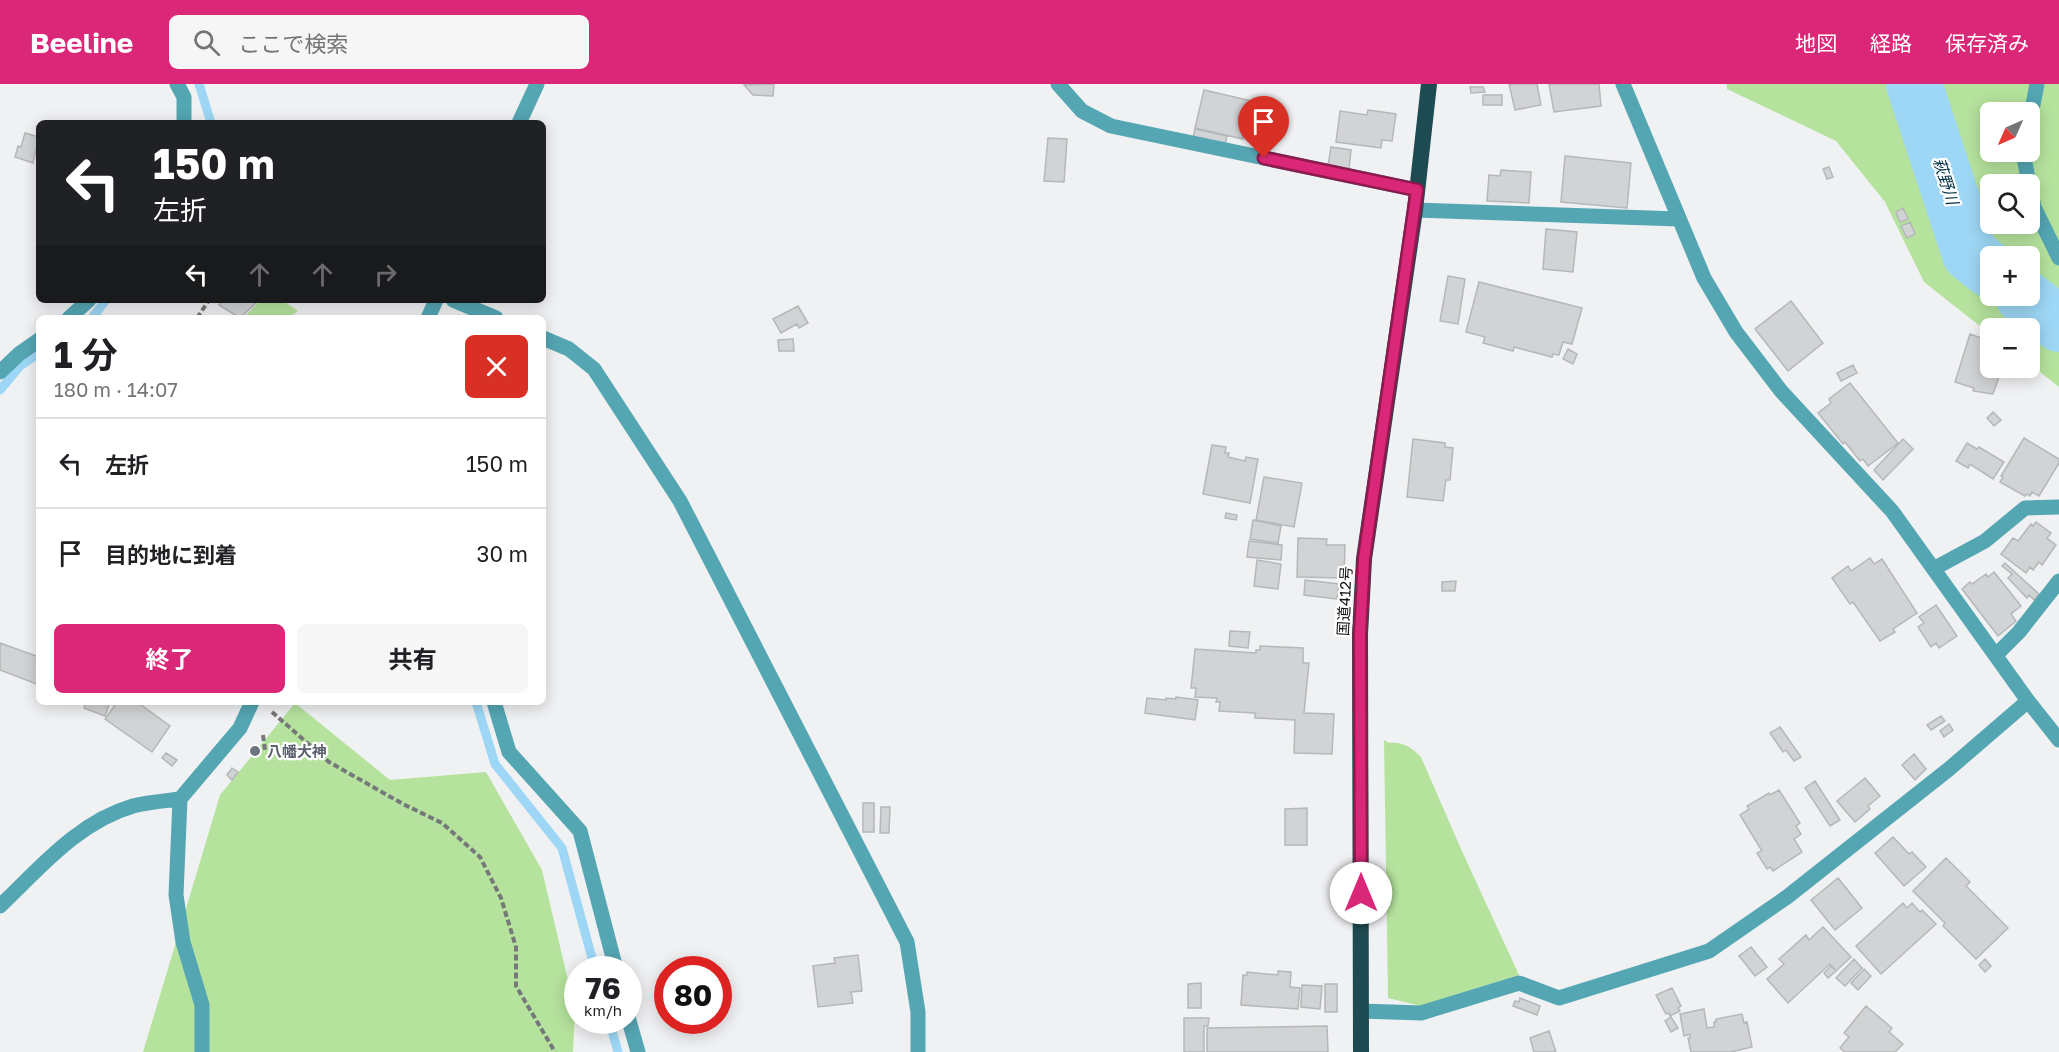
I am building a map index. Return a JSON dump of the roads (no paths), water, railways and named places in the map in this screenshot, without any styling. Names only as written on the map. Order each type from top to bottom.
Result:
[{"type":"highway","name":"国道412号","points":[[1361,1052],[1360,634],[1364,559],[1415,210],[1429,84]]},
{"type":"street","points":[[177,84],[184,97],[184,120]]},
{"type":"street","points":[[520,120],[537,84]]},
{"type":"street","points":[[1058,84],[1082,111],[1111,126],[1417,190]]},
{"type":"street","points":[[1623,84],[1704,278],[1736,332],[1781,391],[1892,511],[2028,701],[2059,740]]},
{"type":"street","points":[[2034,102],[2037,84]]},
{"type":"street","points":[[1415,210],[1679,219]]},
{"type":"street","points":[[2040,219],[2059,258]]},
{"type":"street","points":[[72,315],[86,303]]},
{"type":"street","points":[[460,303],[489,315]]},
{"type":"street","points":[[546,339],[569,348],[594,369],[681,501],[907,942],[918,1012],[918,1052]]},
{"type":"street","points":[[0,372],[36,342]]},
{"type":"street","points":[[1935,568],[1985,541],[2025,508],[2059,507]]},
{"type":"street","points":[[1996,655],[2019,632],[2059,581]]},
{"type":"street","points":[[1361,1011],[1420,1013],[1519,983],[1559,998],[1709,951],[1787,897],[1949,769],[2028,701]]},
{"type":"street","points":[[202,1052],[202,1005],[183,942],[176,895],[180,799],[240,728],[251,705]]},
{"type":"street","points":[[495,705],[509,752],[580,831],[613,956]]},
{"type":"street","points":[[0,906],[60,848],[93,823],[135,806],[180,799]]},
{"type":"street","points":[[633,1034],[638,1052]]},
{"type":"waterway","points":[[199,84],[210,120]]},
{"type":"waterway","name":"萩野川","points":[[1914,84],[1970,254],[1980,262]]},
{"type":"waterway","points":[[94,315],[104,303]]},
{"type":"waterway","name":"萩野川","points":[[2036,306],[2059,324]]},
{"type":"waterway","points":[[0,390],[20,366],[36,355]]},
{"type":"waterway","points":[[477,705],[495,764],[562,848],[591,956]]},
{"type":"waterway","points":[[613,1034],[618,1052]]},
{"type":"place","name":"八幡大神","points":[[255,751]]}]
